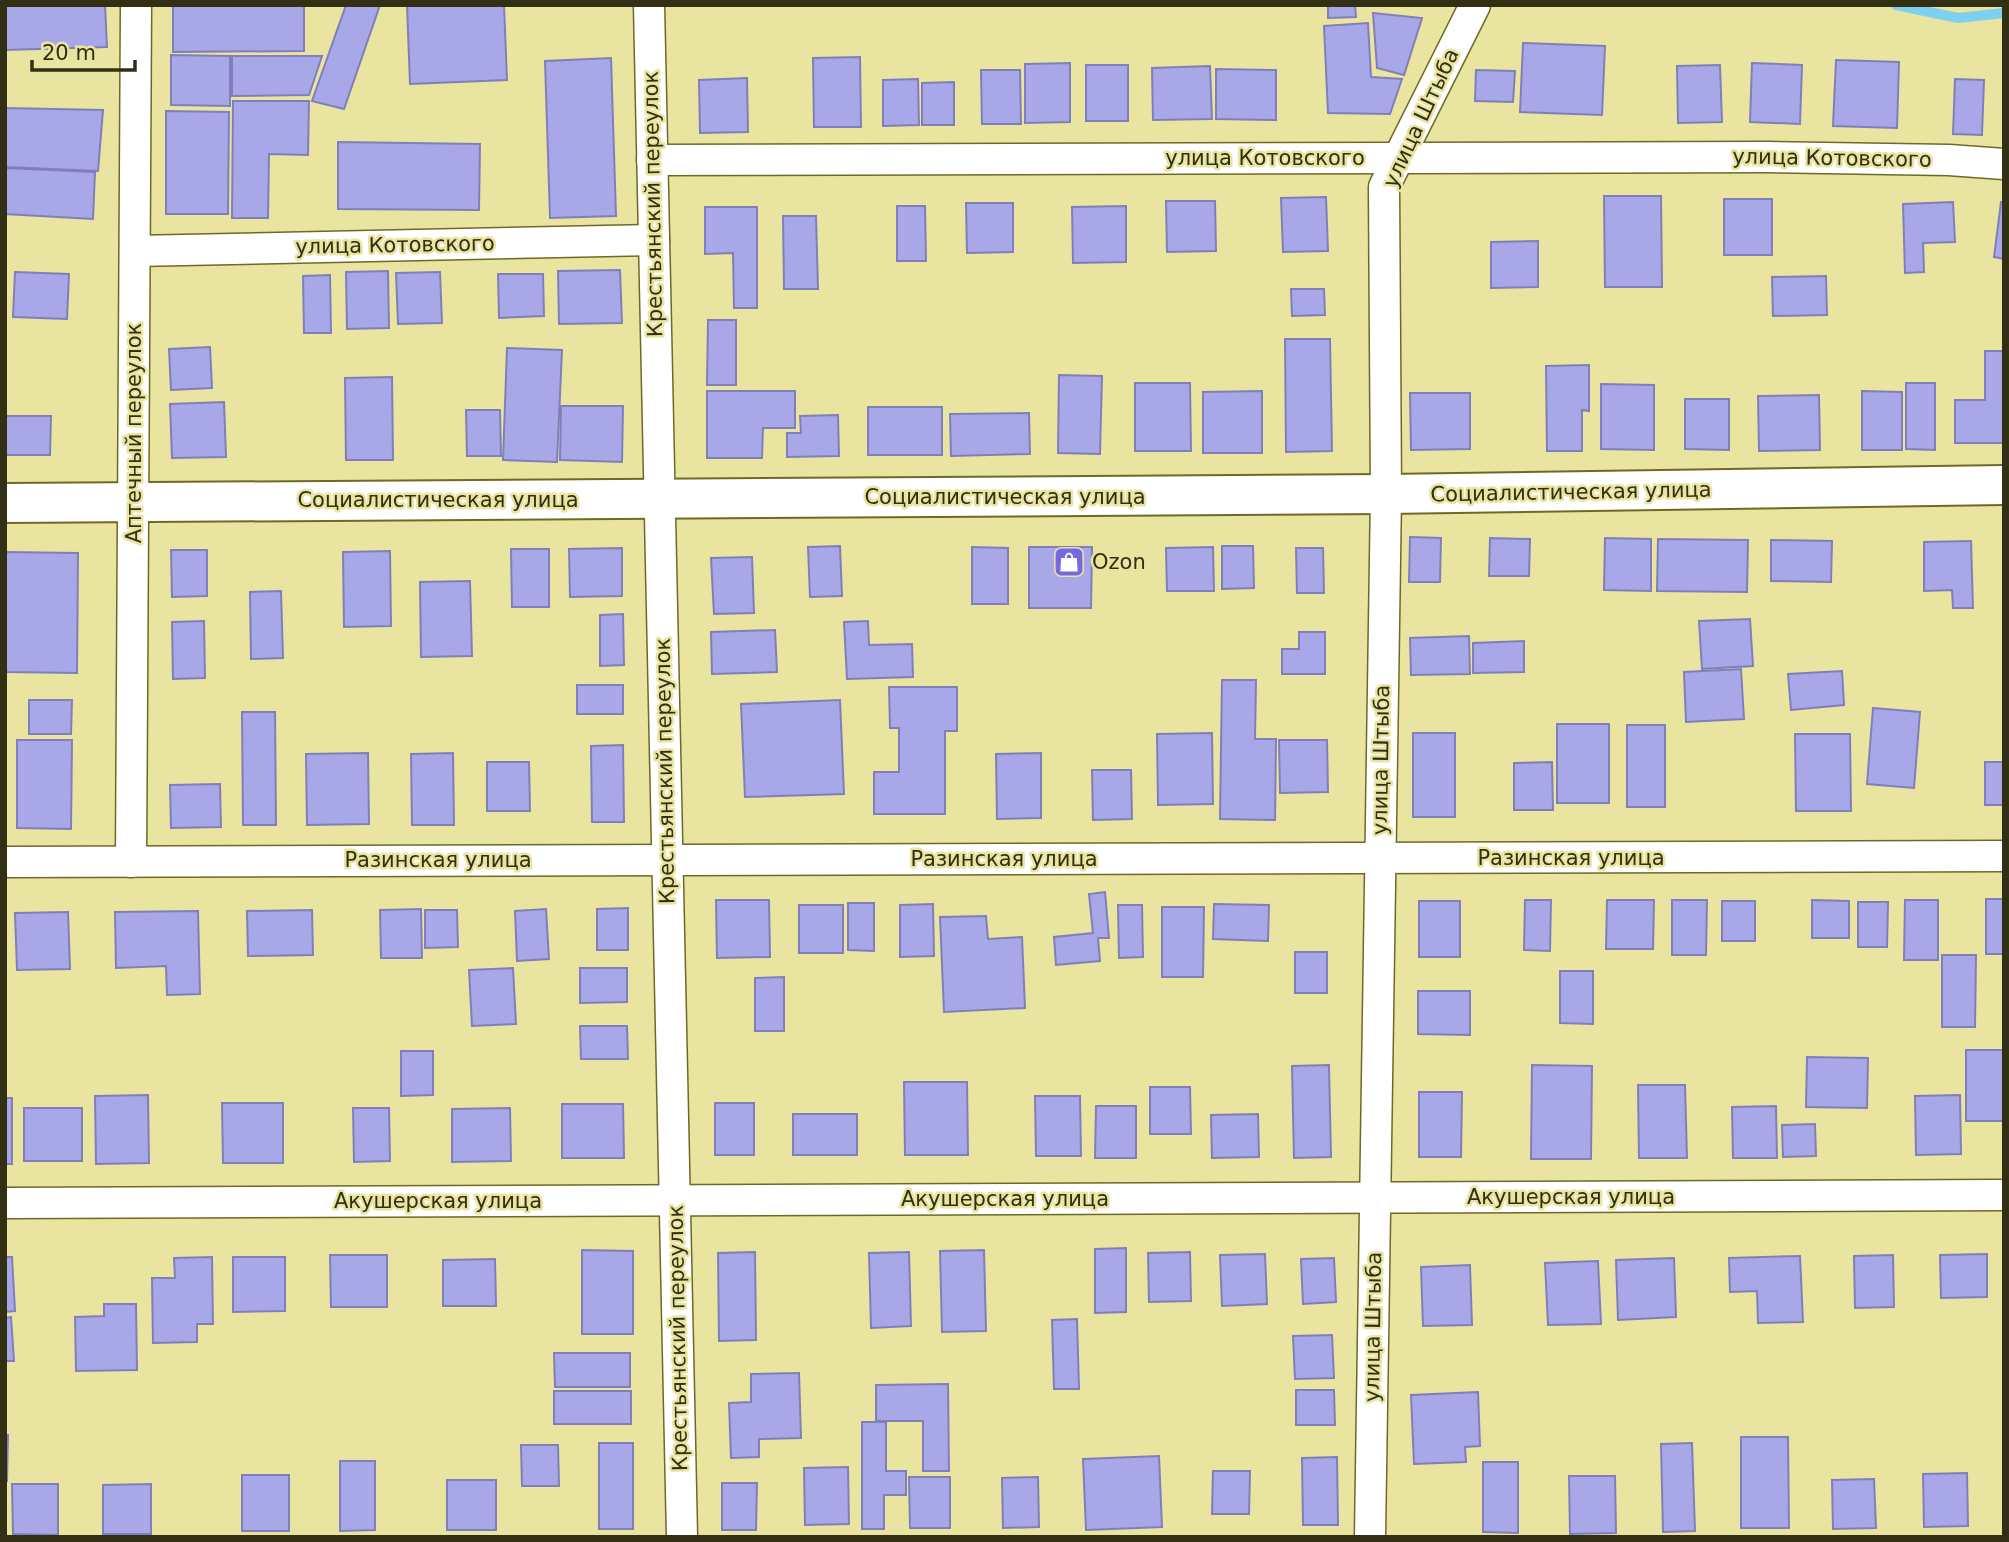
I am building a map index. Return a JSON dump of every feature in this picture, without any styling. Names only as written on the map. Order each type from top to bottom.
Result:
[{"type":"street","name":"Аптечный переулок","points":[[131,862],[136,5]]},
{"type":"street","name":"Крестьянский переулок","points":[[649,5],[682,1537]]},
{"type":"street","name":"улица Штыба","points":[[1370,1537],[1386,495],[1384,187],[1475,5]]},
{"type":"street","name":"улица Котовского","points":[[652,160],[1768,157],[1949,160],[2004,164]]},
{"type":"street","name":"улица Котовского","points":[[135,251],[654,240]]},
{"type":"street","name":"Социалистическая улица","points":[[5,503],[1386,495],[2004,485]]},
{"type":"street","name":"Разинская улица","points":[[5,862],[2004,856]]},
{"type":"street","name":"Акушерская улица","points":[[5,1203],[2004,1195]]},
{"type":"building","points":[[5,5],[105,5],[107,47],[5,50]]},
{"type":"building","points":[[173,5],[304,5],[304,51],[173,52]]},
{"type":"building","points":[[346,5],[380,5],[344,109],[312,101]]},
{"type":"building","points":[[407,5],[504,5],[507,80],[410,84]]},
{"type":"building","points":[[1328,5],[1355,5],[1356,17],[1328,18]]},
{"type":"building","points":[[1373,13],[1422,18],[1404,75],[1377,68]]},
{"type":"building","points":[[1368,23],[1371,77],[1402,79],[1390,114],[1328,113],[1324,26]]},
{"type":"building","points":[[1523,43],[1605,46],[1602,115],[1520,112]]},
{"type":"building","points":[[171,55],[230,56],[230,106],[171,105]]},
{"type":"building","points":[[232,56],[322,56],[309,95],[232,96]]},
{"type":"building","points":[[860,57],[861,127],[814,127],[813,58]]},
{"type":"building","points":[[611,58],[616,216],[550,218],[545,61]]},
{"type":"building","points":[[1836,60],[1899,62],[1897,128],[1833,126]]},
{"type":"building","points":[[1070,63],[1070,122],[1025,123],[1025,64]]},
{"type":"building","points":[[1752,63],[1802,65],[1800,124],[1750,122]]},
{"type":"building","points":[[1086,65],[1128,65],[1128,121],[1086,121]]},
{"type":"building","points":[[1720,65],[1722,122],[1678,123],[1677,66]]},
{"type":"building","points":[[1210,66],[1212,119],[1153,120],[1152,68]]},
{"type":"building","points":[[1216,69],[1276,70],[1276,120],[1216,119]]},
{"type":"building","points":[[981,70],[1020,70],[1021,124],[982,124]]},
{"type":"building","points":[[1476,70],[1515,71],[1513,102],[1475,101]]},
{"type":"building","points":[[747,78],[748,132],[700,133],[699,80]]},
{"type":"building","points":[[918,79],[919,125],[883,126],[883,80]]},
{"type":"building","points":[[1955,79],[1984,80],[1982,135],[1953,134]]},
{"type":"building","points":[[954,82],[954,125],[922,125],[922,83]]},
{"type":"building","points":[[233,101],[309,101],[308,155],[269,154],[268,218],[232,218]]},
{"type":"building","points":[[5,108],[103,110],[98,171],[5,167]]},
{"type":"building","points":[[166,111],[229,112],[228,214],[166,214]]},
{"type":"building","points":[[338,142],[480,144],[479,210],[338,209]]},
{"type":"building","points":[[5,168],[95,172],[93,219],[5,214]]},
{"type":"building","points":[[1604,196],[1661,196],[1662,287],[1605,287]]},
{"type":"building","points":[[1326,197],[1328,251],[1283,252],[1281,198]]},
{"type":"building","points":[[1724,199],[1772,199],[1772,255],[1724,255]]},
{"type":"building","points":[[1166,201],[1215,201],[1216,251],[1167,252]]},
{"type":"building","points":[[1953,202],[1955,242],[1923,243],[1924,272],[1905,273],[1903,204]]},
{"type":"building","points":[[2001,202],[2004,203],[2004,259],[1994,257]]},
{"type":"building","points":[[966,203],[1013,203],[1013,252],[967,253]]},
{"type":"building","points":[[897,206],[925,206],[926,261],[897,261]]},
{"type":"building","points":[[1126,206],[1126,262],[1073,263],[1072,207]]},
{"type":"building","points":[[705,207],[757,207],[757,308],[734,308],[733,253],[705,254]]},
{"type":"building","points":[[783,216],[816,216],[818,289],[784,289]]},
{"type":"building","points":[[1538,241],[1538,287],[1491,288],[1491,242]]},
{"type":"building","points":[[620,270],[622,323],[559,324],[558,271]]},
{"type":"building","points":[[388,271],[389,328],[347,329],[346,272]]},
{"type":"building","points":[[15,272],[69,274],[67,319],[13,317]]},
{"type":"building","points":[[440,272],[442,323],[398,324],[396,273]]},
{"type":"building","points":[[498,274],[543,274],[544,316],[499,318]]},
{"type":"building","points":[[330,275],[331,333],[304,333],[303,276]]},
{"type":"building","points":[[1826,276],[1827,315],[1773,316],[1772,277]]},
{"type":"building","points":[[1291,289],[1324,289],[1325,315],[1292,316]]},
{"type":"building","points":[[708,320],[736,320],[736,385],[707,385]]},
{"type":"building","points":[[1285,339],[1330,339],[1332,451],[1286,452]]},
{"type":"building","points":[[210,347],[212,388],[171,390],[169,349]]},
{"type":"building","points":[[507,348],[562,350],[557,462],[503,460]]},
{"type":"building","points":[[1985,351],[2004,351],[2004,443],[1955,443],[1955,400],[1985,400]]},
{"type":"building","points":[[1589,365],[1589,411],[1582,410],[1582,451],[1547,451],[1546,366]]},
{"type":"building","points":[[1059,375],[1102,376],[1100,454],[1058,453]]},
{"type":"building","points":[[392,377],[393,460],[346,460],[345,378]]},
{"type":"building","points":[[1135,383],[1190,383],[1191,451],[1135,451]]},
{"type":"building","points":[[1906,383],[1935,383],[1935,450],[1906,449]]},
{"type":"building","points":[[1601,384],[1654,385],[1654,450],[1601,449]]},
{"type":"building","points":[[707,391],[795,391],[795,428],[763,428],[762,458],[707,458]]},
{"type":"building","points":[[1262,391],[1262,453],[1203,453],[1203,392]]},
{"type":"building","points":[[1862,391],[1902,392],[1902,450],[1862,450]]},
{"type":"building","points":[[1410,393],[1470,393],[1470,449],[1411,450]]},
{"type":"building","points":[[1819,395],[1820,450],[1759,451],[1758,396]]},
{"type":"building","points":[[1685,399],[1729,399],[1729,450],[1685,449]]},
{"type":"building","points":[[224,402],[226,457],[172,458],[170,404]]},
{"type":"building","points":[[561,406],[623,406],[622,462],[560,460]]},
{"type":"building","points":[[868,407],[942,407],[942,455],[868,455]]},
{"type":"building","points":[[466,410],[500,410],[501,456],[467,456]]},
{"type":"building","points":[[1029,413],[1030,454],[951,456],[950,414]]},
{"type":"building","points":[[838,415],[839,456],[787,457],[787,433],[801,433],[800,416]]},
{"type":"building","points":[[5,416],[51,416],[50,455],[5,455]]},
{"type":"building","points":[[1410,537],[1441,538],[1440,582],[1409,582]]},
{"type":"building","points":[[1490,538],[1530,539],[1529,576],[1489,576]]},
{"type":"building","points":[[1605,538],[1651,539],[1651,591],[1604,590]]},
{"type":"building","points":[[1658,539],[1748,540],[1747,592],[1657,591]]},
{"type":"building","points":[[1771,540],[1832,541],[1831,582],[1771,581]]},
{"type":"building","points":[[1971,541],[1973,608],[1953,608],[1952,590],[1924,591],[1924,542]]},
{"type":"building","points":[[840,546],[842,596],[810,597],[808,547]]},
{"type":"building","points":[[1222,546],[1253,546],[1254,588],[1222,589]]},
{"type":"building","points":[[972,547],[1008,548],[1008,604],[972,604]]},
{"type":"building","points":[[1029,547],[1092,547],[1091,608],[1029,608]]},
{"type":"building","points":[[1213,547],[1214,591],[1167,591],[1166,548]]},
{"type":"building","points":[[622,548],[622,596],[570,597],[569,549]]},
{"type":"building","points":[[1296,548],[1323,548],[1324,593],[1297,593]]},
{"type":"building","points":[[511,549],[549,549],[549,607],[512,607]]},
{"type":"building","points":[[171,550],[207,550],[207,596],[172,597]]},
{"type":"building","points":[[390,551],[391,626],[344,627],[343,552]]},
{"type":"building","points":[[5,552],[78,553],[77,673],[5,672]]},
{"type":"building","points":[[752,557],[754,613],[714,614],[711,558]]},
{"type":"building","points":[[470,581],[472,656],[421,657],[420,582]]},
{"type":"building","points":[[281,591],[283,658],[251,659],[250,592]]},
{"type":"building","points":[[623,614],[624,665],[600,666],[600,615]]},
{"type":"building","points":[[1750,619],[1753,666],[1702,669],[1699,621]]},
{"type":"building","points":[[204,621],[205,678],[173,679],[172,622]]},
{"type":"building","points":[[868,621],[869,645],[912,644],[913,677],[847,679],[844,622]]},
{"type":"building","points":[[775,630],[777,672],[712,674],[711,632]]},
{"type":"building","points":[[1299,632],[1325,632],[1325,674],[1282,674],[1282,649],[1299,649]]},
{"type":"building","points":[[1469,636],[1470,674],[1411,675],[1410,638]]},
{"type":"building","points":[[1524,641],[1524,672],[1473,673],[1473,643]]},
{"type":"building","points":[[1741,669],[1744,719],[1686,722],[1684,672]]},
{"type":"building","points":[[1842,671],[1844,705],[1791,710],[1788,674]]},
{"type":"building","points":[[1222,680],[1256,680],[1255,739],[1276,739],[1275,820],[1220,819]]},
{"type":"building","points":[[577,685],[623,685],[623,714],[577,714]]},
{"type":"building","points":[[889,687],[957,687],[957,731],[945,731],[945,814],[874,814],[874,772],[899,772],[899,728],[890,728]]},
{"type":"building","points":[[29,700],[72,700],[71,734],[29,734]]},
{"type":"building","points":[[840,700],[844,794],[745,797],[741,704]]},
{"type":"building","points":[[1873,708],[1920,712],[1914,788],[1867,784]]},
{"type":"building","points":[[242,712],[275,712],[276,825],[243,825]]},
{"type":"building","points":[[1557,724],[1609,724],[1609,803],[1557,803]]},
{"type":"building","points":[[1627,725],[1665,725],[1665,807],[1627,807]]},
{"type":"building","points":[[1212,733],[1213,804],[1158,805],[1157,734]]},
{"type":"building","points":[[1413,733],[1455,733],[1455,817],[1413,817]]},
{"type":"building","points":[[1795,734],[1850,734],[1851,811],[1796,811]]},
{"type":"building","points":[[17,740],[72,740],[71,829],[17,828]]},
{"type":"building","points":[[1279,740],[1327,740],[1328,792],[1280,793]]},
{"type":"building","points":[[623,745],[624,822],[592,822],[591,746]]},
{"type":"building","points":[[368,753],[369,824],[307,825],[306,754]]},
{"type":"building","points":[[453,753],[454,825],[412,825],[411,754]]},
{"type":"building","points":[[1041,753],[1041,818],[997,819],[996,754]]},
{"type":"building","points":[[487,762],[529,762],[530,811],[487,811]]},
{"type":"building","points":[[1552,762],[1553,810],[1514,810],[1514,763]]},
{"type":"building","points":[[1985,762],[2004,762],[2004,805],[1985,805]]},
{"type":"building","points":[[1092,770],[1131,770],[1132,819],[1093,820]]},
{"type":"building","points":[[220,784],[221,827],[171,828],[170,785]]},
{"type":"building","points":[[1105,892],[1109,938],[1098,938],[1100,961],[1056,965],[1054,937],[1093,933],[1089,894]]},
{"type":"building","points":[[1986,899],[2004,899],[2004,954],[1986,954]]},
{"type":"building","points":[[716,900],[769,900],[770,957],[717,958]]},
{"type":"building","points":[[1525,900],[1551,900],[1550,951],[1524,950]]},
{"type":"building","points":[[1607,900],[1654,900],[1653,949],[1606,949]]},
{"type":"building","points":[[1672,900],[1707,900],[1706,955],[1672,955]]},
{"type":"building","points":[[1812,900],[1849,901],[1849,938],[1812,938]]},
{"type":"building","points":[[1905,900],[1938,900],[1938,960],[1904,960]]},
{"type":"building","points":[[1419,901],[1460,901],[1460,957],[1419,957]]},
{"type":"building","points":[[1722,901],[1755,901],[1755,941],[1722,941]]},
{"type":"building","points":[[1858,902],[1888,902],[1887,947],[1858,947]]},
{"type":"building","points":[[848,903],[874,903],[874,951],[848,950]]},
{"type":"building","points":[[933,904],[934,956],[900,957],[900,905]]},
{"type":"building","points":[[1214,904],[1269,905],[1268,941],[1213,939]]},
{"type":"building","points":[[799,905],[843,905],[843,953],[799,953]]},
{"type":"building","points":[[1118,905],[1142,905],[1143,957],[1119,958]]},
{"type":"building","points":[[1162,907],[1204,907],[1203,977],[1162,977]]},
{"type":"building","points":[[628,908],[628,950],[597,950],[597,909]]},
{"type":"building","points":[[421,909],[422,958],[381,958],[380,910]]},
{"type":"building","points":[[546,909],[549,959],[517,961],[515,911]]},
{"type":"building","points":[[312,910],[313,955],[248,956],[247,911]]},
{"type":"building","points":[[425,910],[457,910],[458,947],[425,948]]},
{"type":"building","points":[[198,911],[200,994],[167,995],[166,966],[116,968],[115,912]]},
{"type":"building","points":[[68,912],[70,969],[17,970],[15,913]]},
{"type":"building","points":[[986,916],[988,939],[1022,937],[1025,1008],[944,1012],[940,917]]},
{"type":"building","points":[[1295,952],[1327,952],[1327,993],[1295,993]]},
{"type":"building","points":[[1942,955],[1976,955],[1975,1027],[1942,1027]]},
{"type":"building","points":[[513,968],[516,1024],[472,1026],[469,970]]},
{"type":"building","points":[[580,968],[627,968],[627,1002],[580,1003]]},
{"type":"building","points":[[1560,971],[1593,971],[1593,1024],[1560,1023]]},
{"type":"building","points":[[784,977],[784,1031],[755,1031],[755,978]]},
{"type":"building","points":[[1418,991],[1470,991],[1470,1035],[1418,1034]]},
{"type":"building","points":[[580,1026],[627,1026],[628,1059],[581,1059]]},
{"type":"building","points":[[1966,1050],[2004,1050],[2004,1121],[1966,1121]]},
{"type":"building","points":[[401,1051],[433,1051],[433,1095],[401,1096]]},
{"type":"building","points":[[1807,1057],[1868,1058],[1867,1108],[1806,1107]]},
{"type":"building","points":[[1329,1065],[1331,1157],[1294,1158],[1292,1066]]},
{"type":"building","points":[[1532,1065],[1592,1066],[1591,1159],[1531,1159]]},
{"type":"building","points":[[904,1082],[967,1082],[968,1155],[905,1155]]},
{"type":"building","points":[[1638,1085],[1685,1085],[1687,1158],[1639,1158]]},
{"type":"building","points":[[1150,1087],[1190,1087],[1191,1134],[1150,1134]]},
{"type":"building","points":[[1419,1092],[1462,1092],[1461,1157],[1419,1157]]},
{"type":"building","points":[[148,1095],[149,1163],[96,1164],[95,1096]]},
{"type":"building","points":[[1960,1095],[1961,1154],[1916,1155],[1915,1096]]},
{"type":"building","points":[[1035,1096],[1080,1096],[1081,1156],[1036,1156]]},
{"type":"building","points":[[5,1098],[12,1098],[12,1164],[5,1164]]},
{"type":"building","points":[[222,1103],[283,1103],[283,1163],[223,1163]]},
{"type":"building","points":[[715,1103],[754,1103],[754,1155],[715,1155]]},
{"type":"building","points":[[562,1104],[623,1104],[624,1158],[562,1158]]},
{"type":"building","points":[[1096,1106],[1136,1106],[1136,1158],[1095,1158]]},
{"type":"building","points":[[1776,1106],[1777,1158],[1733,1158],[1732,1107]]},
{"type":"building","points":[[24,1108],[82,1108],[82,1161],[24,1161]]},
{"type":"building","points":[[353,1108],[389,1108],[390,1161],[354,1162]]},
{"type":"building","points":[[510,1108],[511,1161],[452,1162],[452,1109]]},
{"type":"building","points":[[793,1114],[857,1114],[857,1155],[793,1155]]},
{"type":"building","points":[[1258,1114],[1259,1157],[1212,1158],[1211,1115]]},
{"type":"building","points":[[1815,1124],[1816,1156],[1783,1157],[1782,1125]]},
{"type":"building","points":[[1126,1248],[1126,1312],[1095,1313],[1095,1249]]},
{"type":"building","points":[[582,1250],[633,1251],[633,1334],[582,1334]]},
{"type":"building","points":[[984,1250],[986,1331],[942,1332],[940,1251]]},
{"type":"building","points":[[755,1252],[756,1340],[719,1341],[718,1253]]},
{"type":"building","points":[[909,1252],[911,1326],[871,1328],[869,1253]]},
{"type":"building","points":[[1190,1252],[1191,1301],[1149,1302],[1148,1253]]},
{"type":"building","points":[[1265,1254],[1267,1304],[1222,1306],[1220,1255]]},
{"type":"building","points":[[1987,1254],[1987,1297],[1941,1298],[1940,1255]]},
{"type":"building","points":[[330,1255],[387,1255],[387,1307],[331,1307]]},
{"type":"building","points":[[1893,1255],[1894,1307],[1855,1308],[1854,1256]]},
{"type":"building","points":[[1800,1256],[1803,1322],[1758,1323],[1757,1291],[1730,1292],[1729,1258]]},
{"type":"building","points":[[5,1257],[12,1257],[15,1311],[5,1312]]},
{"type":"building","points":[[212,1257],[213,1324],[197,1324],[197,1342],[153,1343],[152,1278],[175,1278],[174,1258]]},
{"type":"building","points":[[233,1257],[285,1257],[285,1311],[233,1312]]},
{"type":"building","points":[[1334,1258],[1336,1302],[1303,1304],[1301,1259]]},
{"type":"building","points":[[1674,1258],[1676,1317],[1618,1320],[1616,1260]]},
{"type":"building","points":[[495,1259],[496,1306],[443,1306],[443,1260]]},
{"type":"building","points":[[1598,1261],[1601,1324],[1548,1325],[1545,1263]]},
{"type":"building","points":[[1470,1265],[1472,1325],[1423,1326],[1421,1267]]},
{"type":"building","points":[[104,1304],[136,1304],[137,1370],[76,1371],[75,1317],[104,1316]]},
{"type":"building","points":[[11,1317],[14,1361],[5,1361],[5,1318]]},
{"type":"building","points":[[1077,1319],[1079,1389],[1054,1389],[1052,1320]]},
{"type":"building","points":[[1332,1335],[1334,1378],[1295,1379],[1293,1336]]},
{"type":"building","points":[[554,1353],[630,1353],[630,1387],[555,1387]]},
{"type":"building","points":[[799,1373],[801,1438],[759,1439],[759,1457],[731,1458],[729,1403],[751,1402],[751,1374]]},
{"type":"building","points":[[948,1384],[949,1471],[923,1471],[923,1421],[876,1421],[876,1385]]},
{"type":"building","points":[[1296,1390],[1334,1390],[1335,1425],[1296,1425]]},
{"type":"building","points":[[554,1391],[631,1391],[631,1424],[554,1424]]},
{"type":"building","points":[[1478,1392],[1480,1446],[1465,1447],[1466,1462],[1414,1464],[1411,1395]]},
{"type":"building","points":[[862,1422],[886,1422],[886,1471],[906,1471],[906,1495],[884,1495],[884,1529],[862,1529]]},
{"type":"building","points":[[5,1435],[8,1435],[7,1481],[5,1481]]},
{"type":"building","points":[[1741,1437],[1788,1437],[1789,1528],[1741,1528]]},
{"type":"building","points":[[599,1443],[633,1443],[633,1529],[599,1529]]},
{"type":"building","points":[[1692,1443],[1695,1531],[1663,1532],[1661,1444]]},
{"type":"building","points":[[521,1445],[558,1445],[559,1486],[522,1486]]},
{"type":"building","points":[[1159,1456],[1162,1527],[1086,1530],[1083,1459]]},
{"type":"building","points":[[1337,1457],[1338,1525],[1303,1525],[1302,1458]]},
{"type":"building","points":[[340,1461],[375,1461],[375,1530],[340,1531]]},
{"type":"building","points":[[1483,1462],[1518,1462],[1518,1533],[1483,1532]]},
{"type":"building","points":[[848,1467],[849,1524],[805,1525],[804,1468]]},
{"type":"building","points":[[1213,1471],[1250,1471],[1249,1514],[1212,1514]]},
{"type":"building","points":[[1967,1473],[1968,1526],[1924,1527],[1923,1474]]},
{"type":"building","points":[[242,1475],[289,1475],[289,1531],[242,1531]]},
{"type":"building","points":[[1569,1476],[1615,1476],[1616,1533],[1570,1534]]},
{"type":"building","points":[[909,1477],[950,1477],[950,1528],[910,1528]]},
{"type":"building","points":[[1038,1477],[1039,1527],[1003,1528],[1002,1478]]},
{"type":"building","points":[[1874,1479],[1876,1528],[1833,1529],[1832,1480]]},
{"type":"building","points":[[447,1480],[496,1480],[496,1530],[447,1530]]},
{"type":"building","points":[[722,1483],[757,1483],[756,1530],[722,1530]]},
{"type":"building","points":[[12,1484],[58,1484],[58,1535],[13,1534]]},
{"type":"building","points":[[151,1484],[151,1534],[103,1534],[103,1485]]},
{"type":"waterway","points":[[1896,5],[1958,18],[2004,13]]},
{"type":"place","name":"Ozon","points":[[1069,562]]}]
